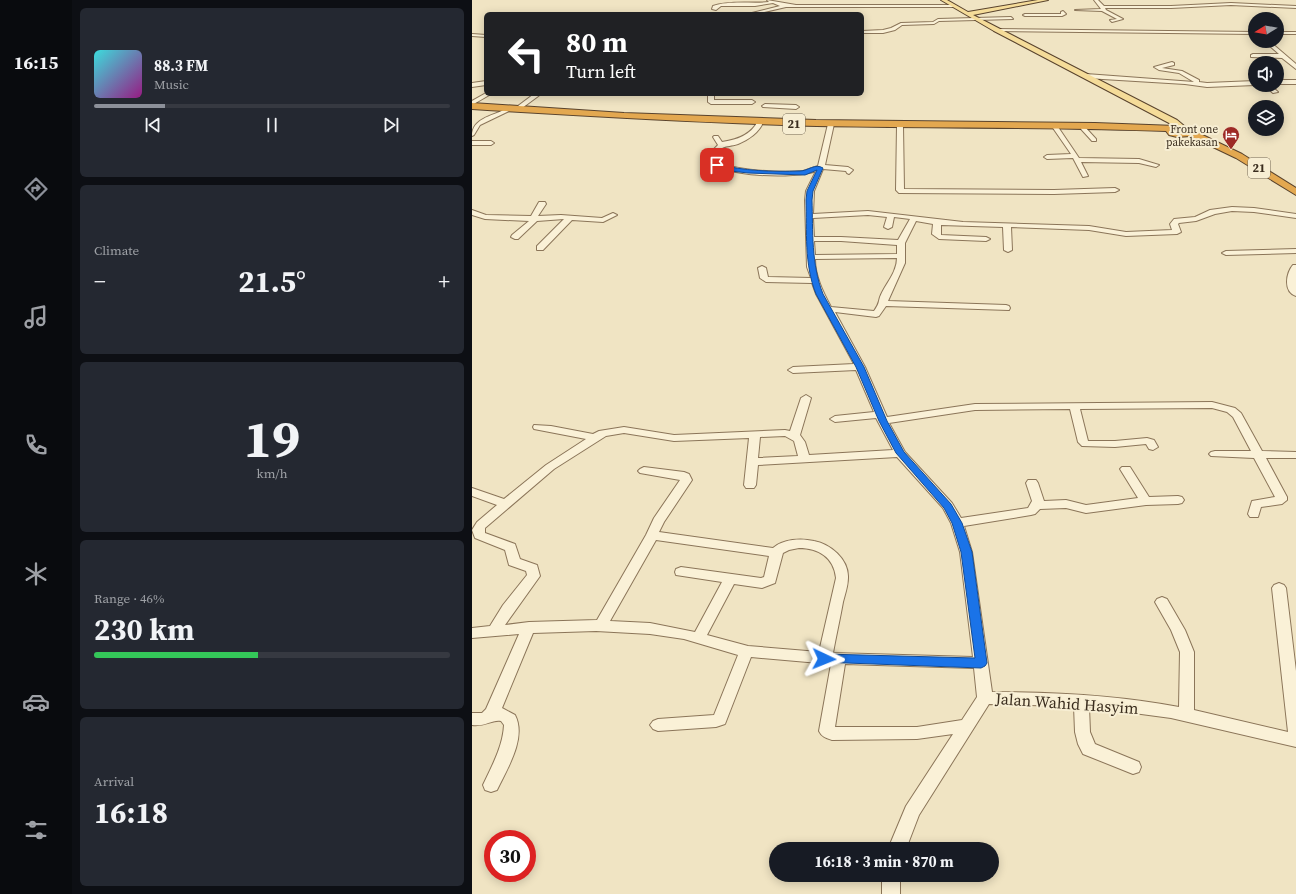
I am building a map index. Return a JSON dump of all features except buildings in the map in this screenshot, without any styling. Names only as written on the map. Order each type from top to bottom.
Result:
[{"type":"highway","name":"21","points":[[472,107],[506,111],[760,122],[900,126],[1109,126],[1179,130],[1239,156],[1296,192]]},
{"type":"highway","name":"21","points":[[472,107],[516,110],[796,115],[831,124],[1179,130],[1239,160],[1296,199]]},
{"type":"main road","points":[[943,0],[975,19],[1086,76],[1179,130]]},
{"type":"main road","points":[[967,14],[1046,0]]},
{"type":"street","points":[[769,0],[787,5],[803,7],[954,6]]},
{"type":"street","points":[[826,6],[831,0]]},
{"type":"street","points":[[1096,0],[1103,8],[1121,19],[1112,21]]},
{"type":"street","points":[[714,9],[715,6],[720,5],[751,5],[774,2]]},
{"type":"street","points":[[1278,2],[1290,11]]},
{"type":"street","points":[[1022,4],[1025,16],[1062,15],[1064,14],[1063,12]]},
{"type":"street","points":[[1076,10],[1226,4],[1296,7]]},
{"type":"street","points":[[758,12],[787,5]]},
{"type":"street","points":[[855,12],[862,7]]},
{"type":"street","points":[[870,12],[870,10],[874,7]]},
{"type":"street","points":[[864,32],[892,30],[897,28],[900,24],[934,23],[938,20],[1011,18]]},
{"type":"street","points":[[996,30],[1248,33]]},
{"type":"street","points":[[1284,33],[1296,33]]},
{"type":"street","points":[[472,35],[484,36]]},
{"type":"street","points":[[1273,48],[1282,56]]},
{"type":"street","points":[[1284,58],[1296,67]]},
{"type":"street","points":[[1172,64],[1157,67],[1183,73],[1198,83]]},
{"type":"street","points":[[1086,76],[1198,83],[1223,89]]},
{"type":"street","points":[[1284,82],[1295,83]]},
{"type":"street","points":[[1207,85],[1248,83]]},
{"type":"street","points":[[472,85],[483,84]]},
{"type":"street","points":[[472,103],[484,96]]},
{"type":"street","points":[[516,110],[535,96]]},
{"type":"street","points":[[711,96],[710,102],[752,102]]},
{"type":"street","points":[[765,106],[796,115],[794,100]]},
{"type":"street","points":[[472,134],[474,126],[506,111]]},
{"type":"street","points":[[760,122],[758,129],[742,140],[725,144],[714,151],[712,161],[714,164],[748,172],[801,173],[820,167],[848,169],[850,170],[849,172]]},
{"type":"street","points":[[831,124],[820,167],[810,191],[809,200],[811,257],[814,281],[860,367],[900,453],[948,506],[957,523],[966,552],[985,698]]},
{"type":"street","points":[[900,126],[900,190],[902,191],[1054,192],[1065,190],[1115,190]]},
{"type":"street","points":[[1056,128],[1076,158],[1085,176]]},
{"type":"street","points":[[1083,128],[1094,140]]},
{"type":"street","points":[[716,137],[718,143],[725,144]]},
{"type":"street","points":[[472,143],[491,143]]},
{"type":"street","points":[[1047,157],[1139,161],[1156,165]]},
{"type":"street","points":[[515,237],[534,219],[542,204]]},
{"type":"street","points":[[809,216],[868,214],[891,215],[937,222],[1089,228],[1126,234],[1177,232],[1174,224],[1177,222],[1196,219],[1220,210],[1248,209],[1296,216]]},
{"type":"street","points":[[472,212],[485,217],[534,219],[570,218],[600,220],[606,219],[613,215]]},
{"type":"street","points":[[888,226],[891,215]]},
{"type":"street","points":[[540,248],[570,218]]},
{"type":"street","points":[[828,309],[876,314],[884,303],[884,298],[895,279],[901,264],[901,243],[914,218]]},
{"type":"street","points":[[937,222],[936,234],[939,237],[986,239]]},
{"type":"street","points":[[1007,225],[1008,250]]},
{"type":"street","points":[[810,239],[841,239],[901,243]]},
{"type":"street","points":[[1226,253],[1296,251]]},
{"type":"street","points":[[811,257],[901,256]]},
{"type":"street","points":[[1296,267],[1290,278],[1296,293]]},
{"type":"street","points":[[762,268],[764,278],[766,279],[814,281]]},
{"type":"street","points":[[884,303],[1006,308]]},
{"type":"street","points":[[793,370],[860,367]]},
{"type":"street","points":[[794,435],[806,398]]},
{"type":"street","points":[[835,419],[882,417],[961,408],[1010,405],[1212,405],[1225,408],[1238,415],[1281,500],[1256,504],[1254,514]]},
{"type":"street","points":[[1074,405],[1083,442],[1086,444],[1115,444],[1147,441],[1150,442],[1152,447]]},
{"type":"street","points":[[538,428],[552,428],[595,438]]},
{"type":"street","points":[[494,631],[508,609],[534,576],[532,568],[514,562],[511,547],[480,535],[478,530],[481,525],[550,467],[603,433],[624,430],[674,438],[785,433],[794,435],[800,440],[805,459]]},
{"type":"street","points":[[750,485],[755,435]]},
{"type":"street","points":[[752,462],[900,453]]},
{"type":"street","points":[[1214,454],[1296,455]]},
{"type":"street","points":[[1126,470],[1146,501]]},
{"type":"street","points":[[600,627],[652,535],[658,521],[686,480],[685,477],[680,475],[644,472]]},
{"type":"street","points":[[957,523],[1031,511],[1035,508],[1038,501],[1032,483]]},
{"type":"street","points":[[472,492],[506,504]]},
{"type":"street","points":[[1037,505],[1066,504],[1086,509],[1146,501],[1178,500]]},
{"type":"street","points":[[652,535],[777,552]]},
{"type":"street","points":[[681,572],[762,583],[770,580],[777,552],[780,549],[794,544],[820,546],[831,554],[840,565],[842,578],[824,659]]},
{"type":"street","points":[[699,638],[730,579]]},
{"type":"street","points":[[1280,588],[1296,732]]},
{"type":"street","points":[[1162,602],[1178,630],[1187,652],[1186,714]]},
{"type":"street","points":[[472,633],[529,627],[651,629],[676,632],[699,638],[717,645],[746,651],[824,659],[981,663]]},
{"type":"street","points":[[472,719],[481,720],[490,717],[529,627]]},
{"type":"street","points":[[658,724],[720,720],[746,651]]},
{"type":"street","points":[[839,659],[826,730],[832,734],[917,733],[966,726]]},
{"type":"street","name":"Jalan Wahid Hasyim","points":[[900,842],[912,811],[985,698],[1081,701],[1128,705],[1186,714],[1296,740]]},
{"type":"street","points":[[1081,701],[1084,738],[1089,749],[1133,767]]},
{"type":"street","points":[[491,785],[507,749],[512,726],[511,720],[507,716],[492,713]]},
{"type":"street","points":[[891,882],[891,894]]},
{"type":"place","name":"Front one pakekasan","points":[[1231,150]]},
{"type":"route","points":[[717,165],[748,172],[805,173],[815,168],[820,168],[810,191],[809,200],[811,267],[814,281],[860,367],[883,421],[900,453],[948,506],[957,523],[966,552],[981,663],[824,659]]}]
